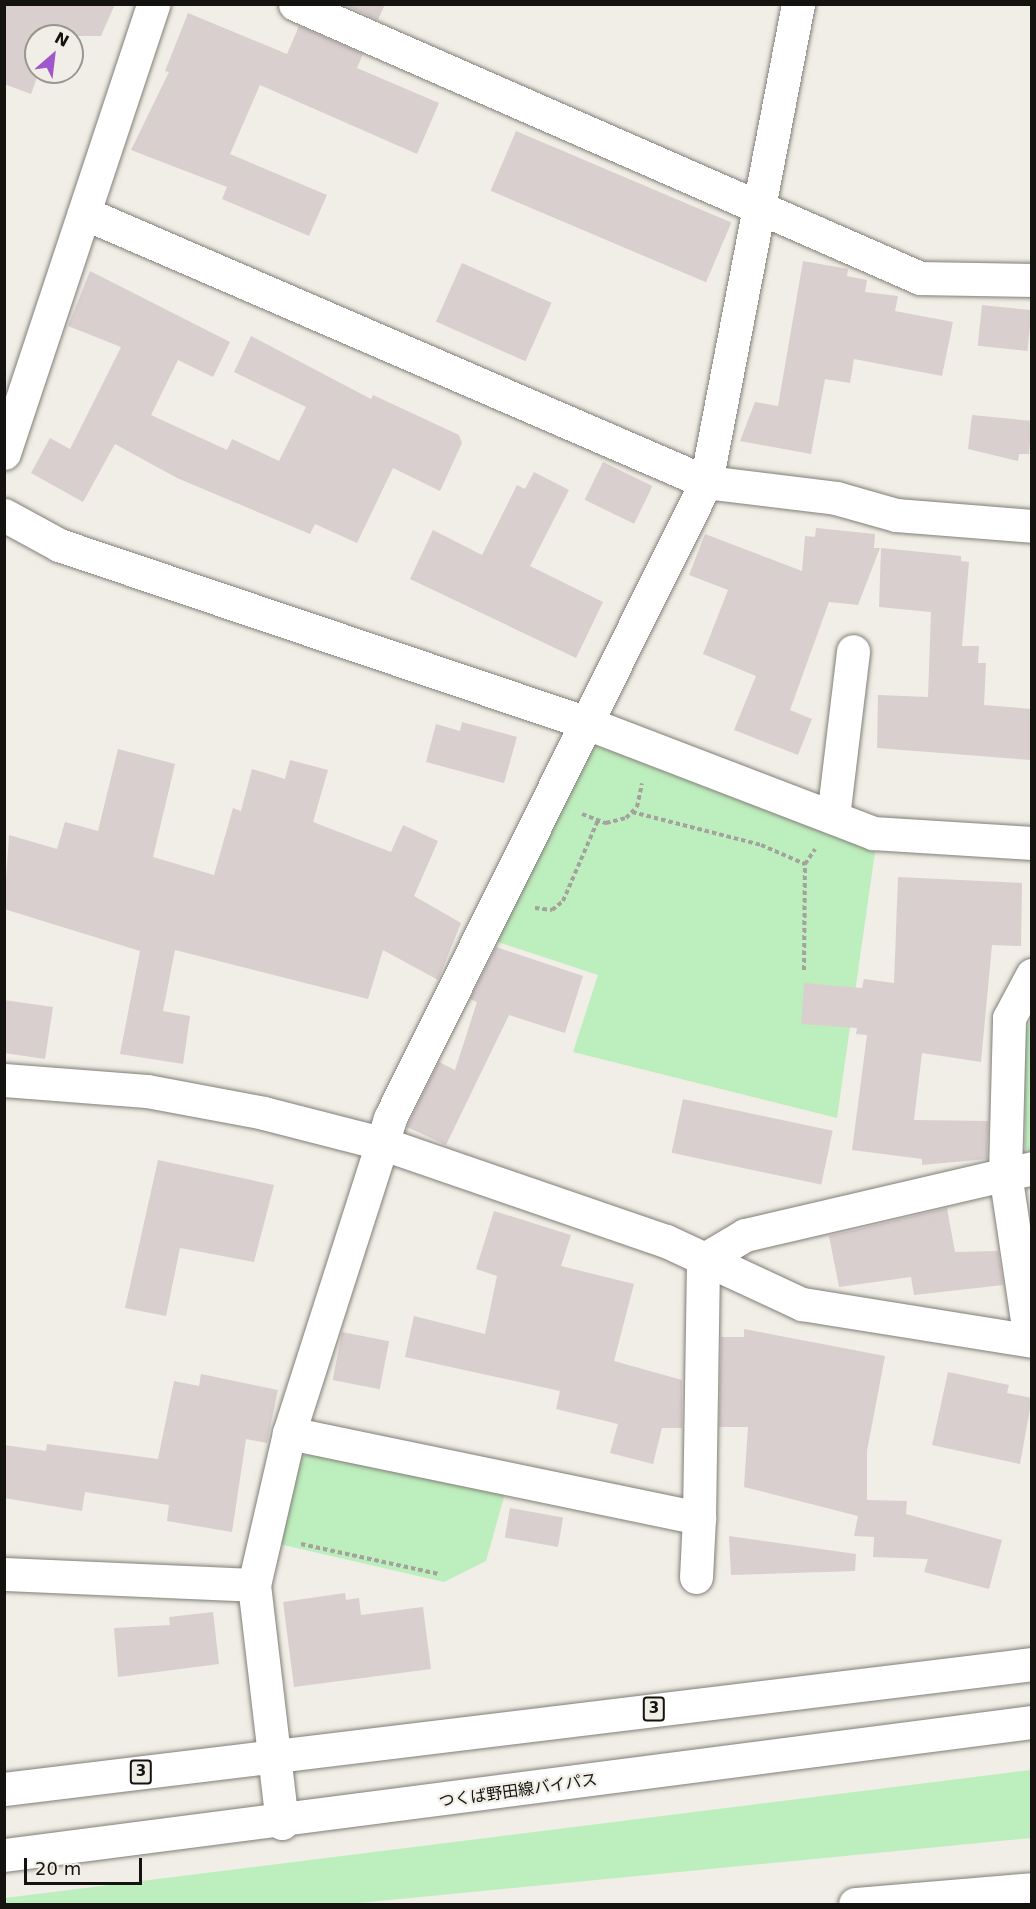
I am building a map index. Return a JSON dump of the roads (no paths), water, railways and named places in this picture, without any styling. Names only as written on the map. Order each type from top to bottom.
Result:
[{"type":"main road","points":[[4,453],[153,4]]},
{"type":"main road","points":[[296,4],[920,278],[1032,280]]},
{"type":"main road","points":[[282,1823],[277,1755],[254,1585],[289,1433],[381,1143],[551,789],[706,482],[798,4]]},
{"type":"main road","points":[[84,213],[706,482],[836,498],[896,515],[1032,526]]},
{"type":"main road","points":[[4,515],[59,545],[584,722],[873,832],[1032,843]]},
{"type":"main road","points":[[833,817],[853,651]]},
{"type":"main road","points":[[4,1080],[147,1090],[381,1143],[666,1241],[802,1304],[1031,1341],[1009,1018],[1032,975]]},
{"type":"main road","points":[[703,1260],[745,1235],[1018,1170]]},
{"type":"main road","points":[[696,1577],[703,1260]]},
{"type":"main road","points":[[289,1433],[699,1518]]},
{"type":"main road","points":[[4,1574],[254,1585]]},
{"type":"main road","name":"3","points":[[4,1789],[1032,1664]]},
{"type":"main road","name":"つくば野田線バイパス","points":[[4,1856],[282,1823],[1032,1722]]},
{"type":"main road","points":[[855,1905],[1032,1889]]}]
